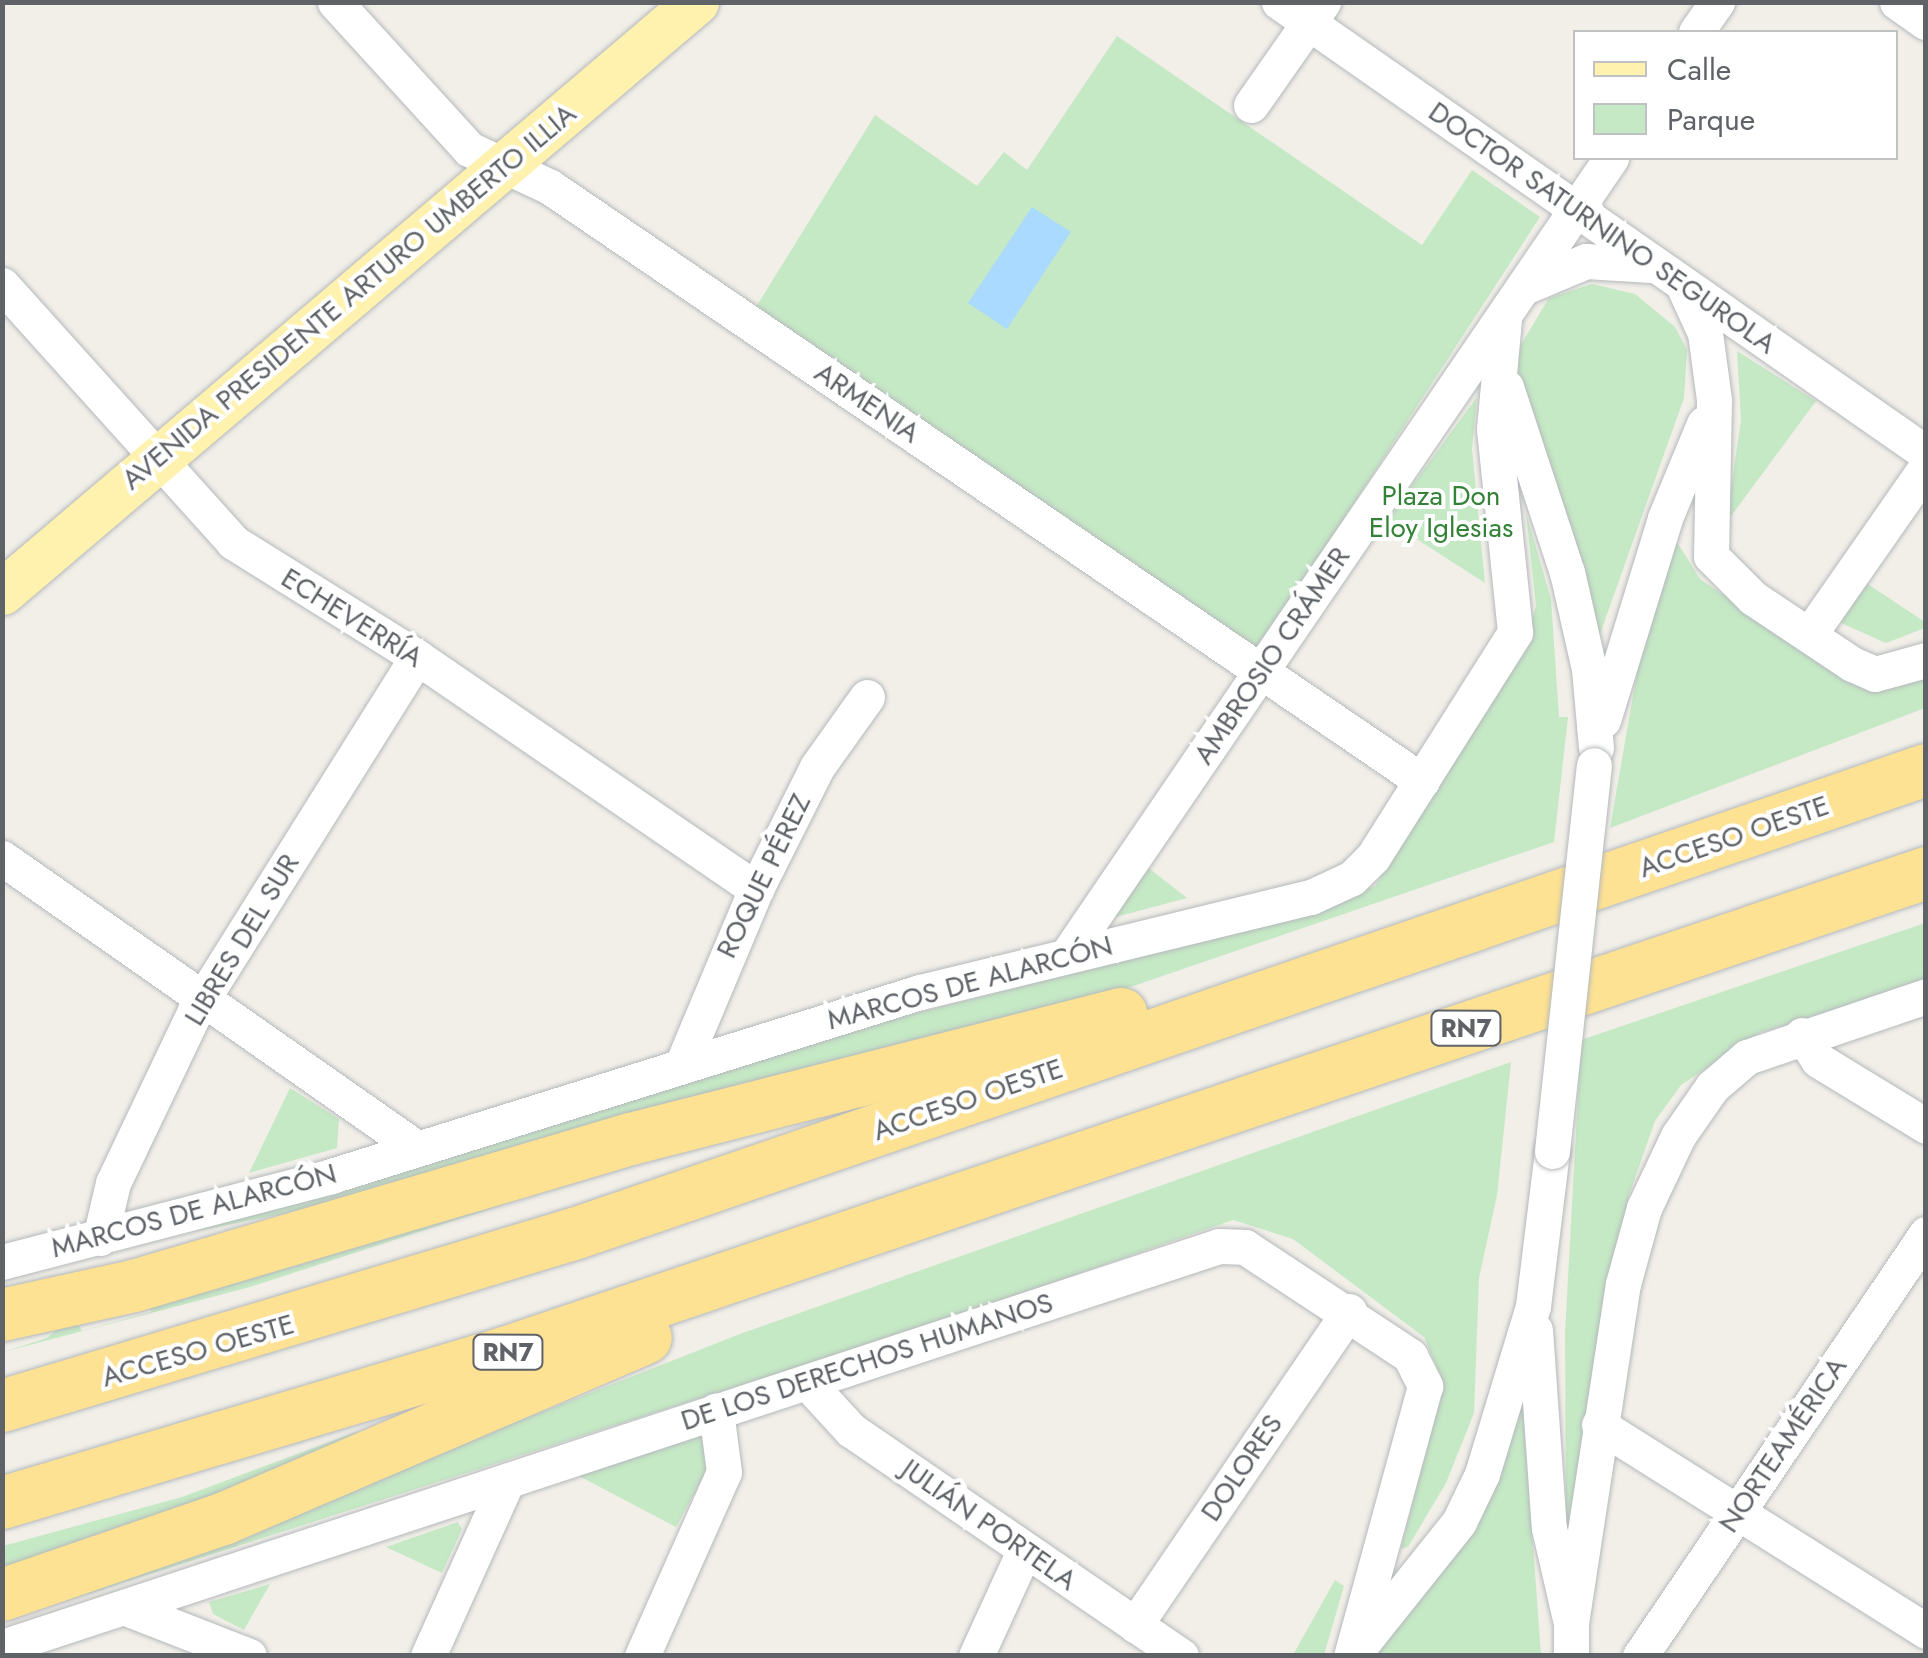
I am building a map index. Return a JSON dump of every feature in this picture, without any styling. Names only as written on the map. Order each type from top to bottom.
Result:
[{"type":"highway","name":"ACCESO OESTE","points":[[2,1406],[486,1263],[1926,770]]},
{"type":"highway","name":"RN7","points":[[2,1503],[505,1353],[1926,873]]},
{"type":"highway","points":[[2,1315],[134,1286],[631,1139],[1515,913]]},
{"type":"highway","points":[[2,1594],[274,1498],[1007,1183]]},
{"type":"main road","name":"AVENIDA PRESIDENTE ARTURO UMBERTO ILLIA","points":[[2,592],[696,2]]},
{"type":"street","name":"ARMENIA","points":[[335,2],[469,148],[550,187],[1422,781]]},
{"type":"street","name":"DOCTOR SATURNINO SEGUROLA","points":[[1279,2],[1316,13],[1575,209],[1926,453]]},
{"type":"street","points":[[1697,30],[1717,2]]},
{"type":"street","points":[[1897,2],[1926,22]]},
{"type":"street","points":[[1252,105],[1316,13]]},
{"type":"street","name":"AMBROSIO CRÁMER","points":[[1067,955],[1610,160]]},
{"type":"street","points":[[1524,288],[1586,260],[1670,275],[1704,333],[1714,400],[1711,556],[1754,598],[1875,674],[1926,660]]},
{"type":"street","name":"ECHEVERRÍA","points":[[2,284],[233,542],[417,657],[756,889]]},
{"type":"street","name":"MARCOS DE ALARCÓN","points":[[2,1262],[100,1238],[416,1147],[682,1065],[1067,955],[1325,892],[1374,857],[1515,632],[1495,458],[1504,320]]},
{"type":"street","points":[[1502,373],[1567,572],[1589,669],[1595,757]]},
{"type":"street","points":[[1571,1639],[1548,1528],[1533,1306],[1595,757],[1659,535],[1714,400]]},
{"type":"street","points":[[1809,635],[1926,466]]},
{"type":"street","name":"LIBRES DEL SUR","points":[[100,1238],[114,1183],[206,994],[417,657]]},
{"type":"street","name":"ROQUE PÉREZ","points":[[682,1065],[756,889],[818,767],[868,697]]},
{"type":"street","points":[[6,865],[206,994],[416,1147]]},
{"type":"street","points":[[1571,1639],[1599,1425],[1623,1284],[1658,1174],[1726,1072],[1802,1035],[1926,996]]},
{"type":"street","points":[[1802,1035],[1818,1060],[1926,1126]]},
{"type":"street","name":"NORTEAMÉRICA","points":[[1640,1656],[1926,1234]]},
{"type":"street","name":"DE LOS DERECHOS HUMANOS","points":[[2,1647],[1219,1246],[1267,1256],[1410,1356],[1425,1386],[1351,1656]]},
{"type":"street","points":[[1351,1656],[1468,1503],[1533,1306]]},
{"type":"street","name":"DOLORES","points":[[1135,1625],[1349,1312]]},
{"type":"street","name":"JULIÁN PORTELA","points":[[808,1382],[851,1430],[1181,1656]]},
{"type":"street","points":[[642,1656],[724,1472],[716,1411]]},
{"type":"street","points":[[1599,1425],[1926,1631]]},
{"type":"street","points":[[428,1656],[507,1481]]},
{"type":"street","points":[[976,1656],[1024,1551]]},
{"type":"street","points":[[126,1608],[249,1656]]},
{"type":"green space","points":[[1117,36],[1422,245],[1472,170],[1540,217],[1256,654],[756,307],[875,115],[977,186],[1004,152],[1027,170]]},
{"type":"green space","points":[[1592,284],[1635,294],[1675,327],[1687,350],[1684,398],[1595,648],[1511,361],[1549,298]]},
{"type":"green space","points":[[1737,351],[1816,401],[1726,523],[1741,420]]},
{"type":"green space","name":"Plaza Don Eloy Iglesias","points":[[1477,397],[1472,449],[1485,583],[1387,520]]},
{"type":"green space","points":[[1526,513],[1551,599],[1559,717],[1568,717],[1554,842],[1107,995],[420,1186],[193,1232],[905,1016],[1269,924],[1375,886],[1526,639],[1536,606]]},
{"type":"green space","points":[[1677,542],[1700,579],[1863,689],[1925,666],[1925,708],[1610,828],[1644,633]]},
{"type":"green space","points":[[1863,581],[1925,622],[1925,628],[1886,643],[1839,622]]},
{"type":"green space","points":[[1146,866],[1187,898],[1112,918]]},
{"type":"green space","points":[[1925,923],[1925,982],[1759,1033],[1681,1085],[1655,1121],[1629,1195],[1566,1533],[1565,1333],[1581,1040]]},
{"type":"green space","points":[[1511,1062],[1497,1195],[1479,1278],[1474,1413],[1446,1483],[1408,1547],[1401,1549],[1443,1382],[1424,1337],[1293,1239],[1233,1220],[954,1317],[3,1621],[3,1612],[100,1586],[740,1334]]},
{"type":"green space","points":[[290,1088],[339,1119],[337,1148],[249,1173]]},
{"type":"green space","points":[[535,1194],[250,1287],[3,1352],[47,1338],[73,1316],[82,1331],[151,1312],[148,1300]]},
{"type":"green space","points":[[1521,1380],[1541,1655],[1376,1656],[1497,1484]]},
{"type":"green space","points":[[356,1432],[363,1454],[3,1586],[3,1546],[182,1497]]},
{"type":"green space","points":[[703,1434],[713,1459],[676,1527],[579,1476]]},
{"type":"green space","points":[[458,1522],[462,1529],[442,1573],[386,1547]]},
{"type":"green space","points":[[1335,1580],[1344,1586],[1324,1655],[1293,1655]]},
{"type":"green space","points":[[270,1584],[244,1630],[213,1614],[209,1602]]},
{"type":"water","points":[[1032,207],[1071,232],[1007,329],[968,303]]}]
